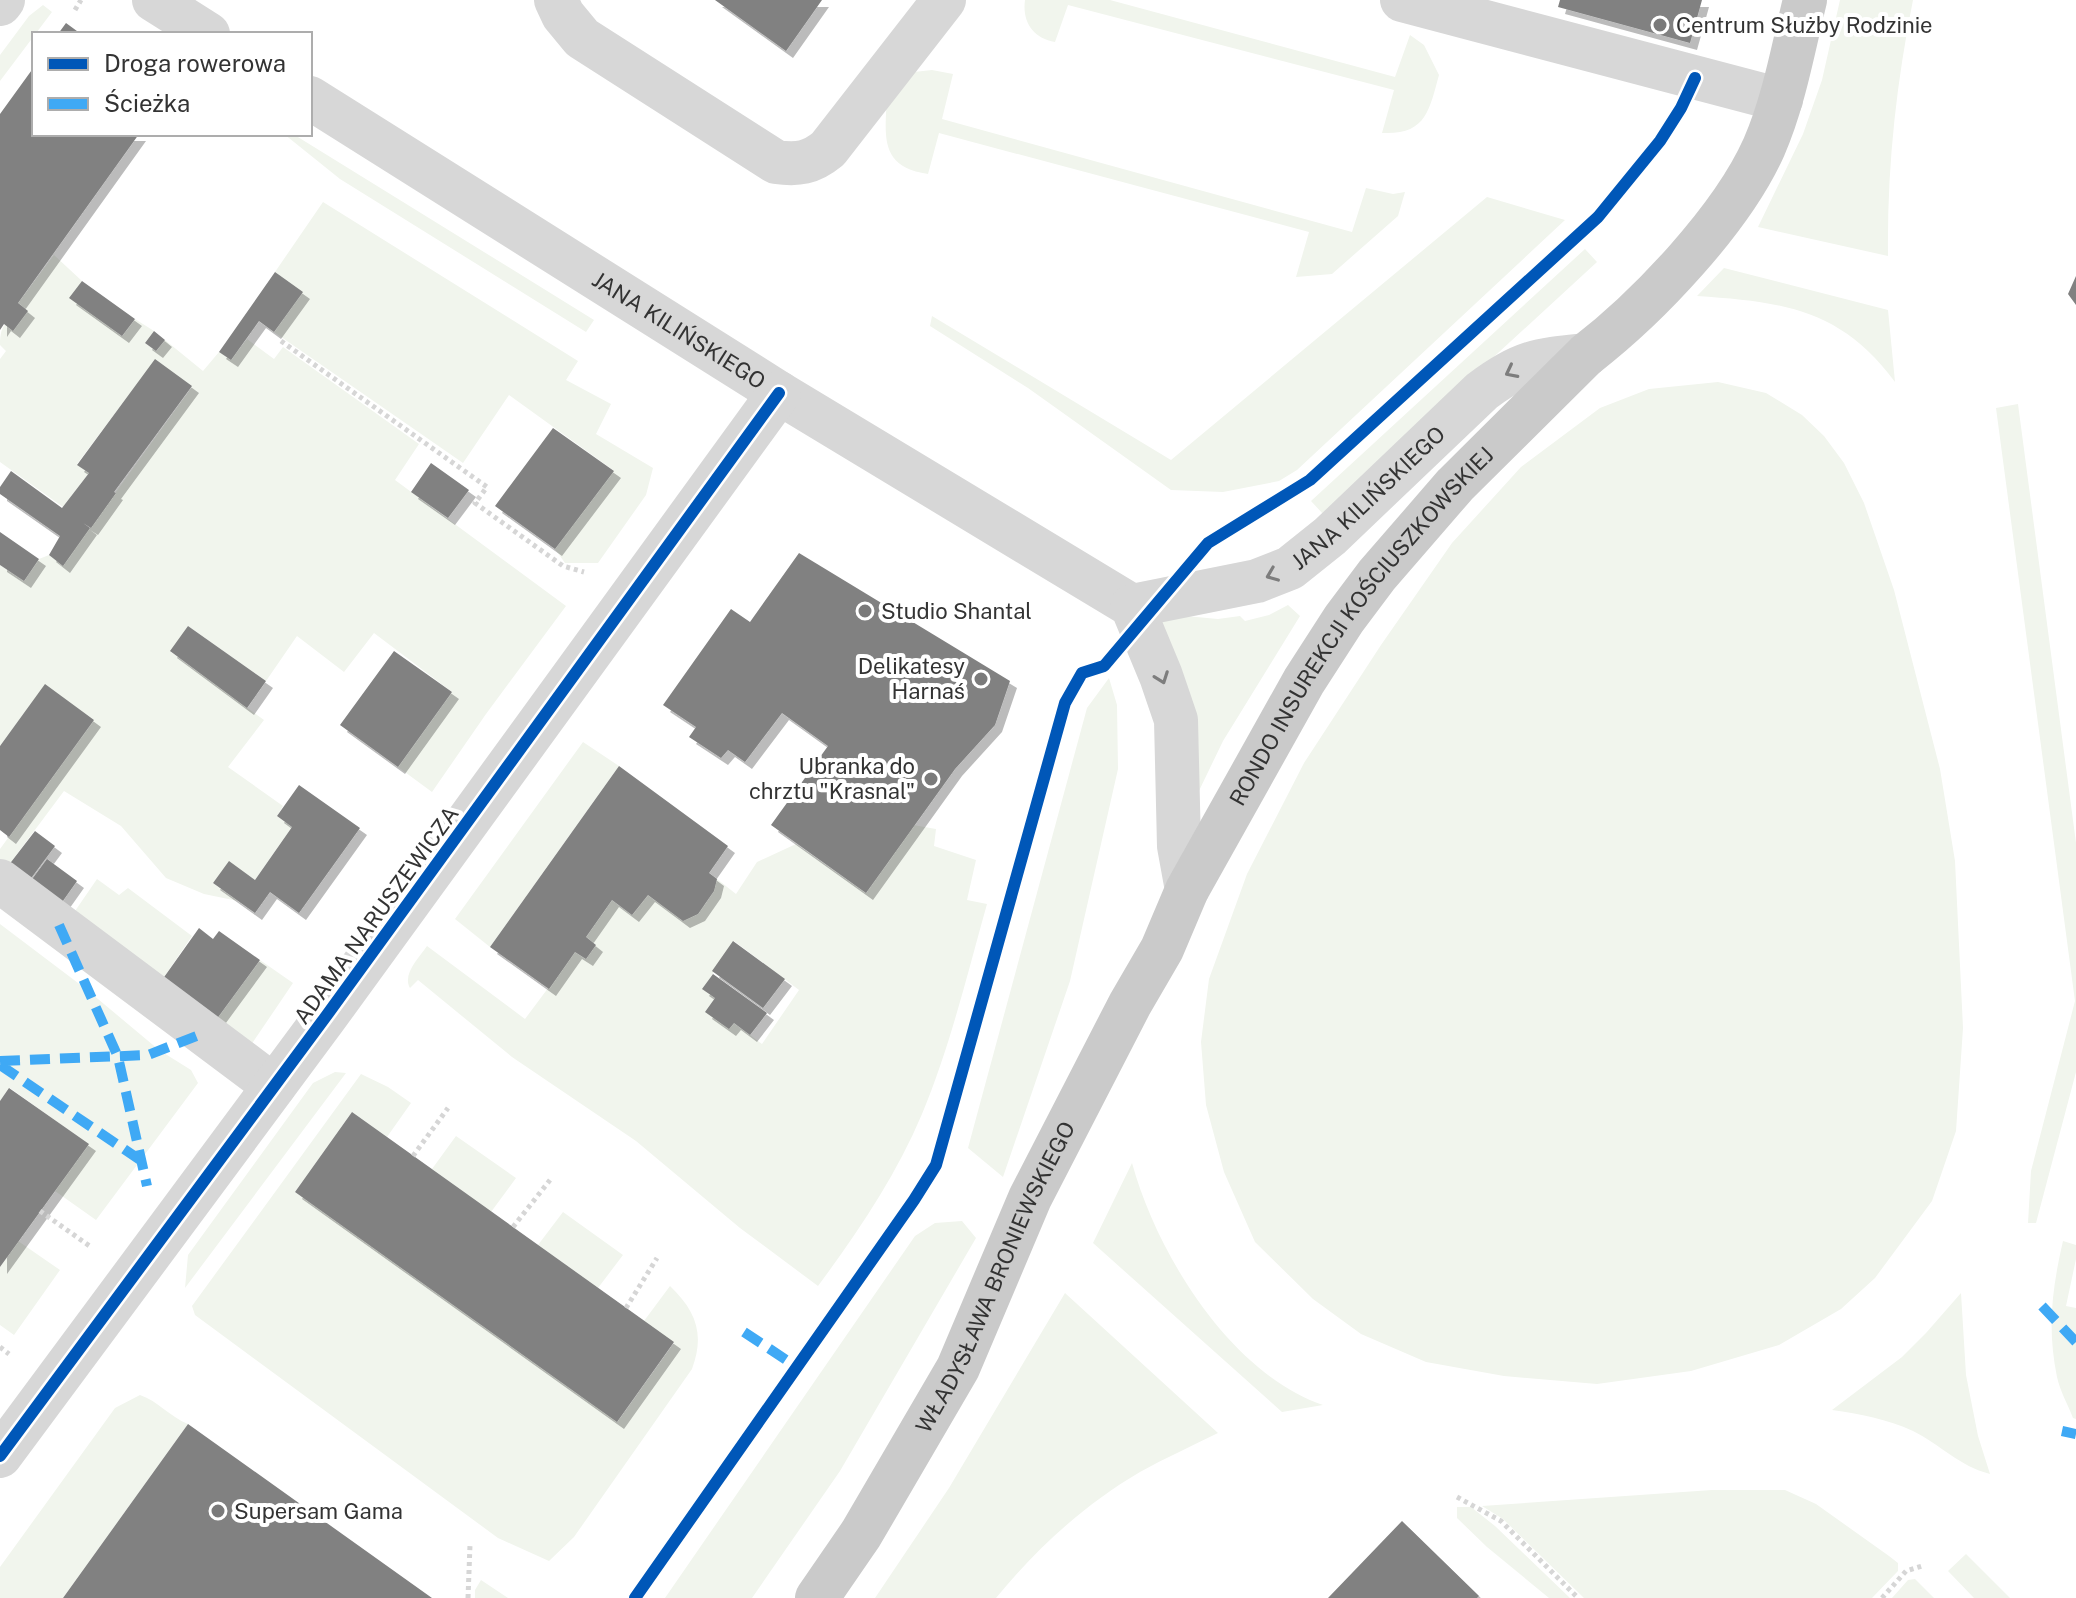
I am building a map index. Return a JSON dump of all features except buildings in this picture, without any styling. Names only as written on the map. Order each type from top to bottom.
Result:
[{"type":"main road","points":[[1597,347],[1652,296],[1738,194],[1764,148],[1781,100],[1805,0]]},
{"type":"main road","name":"RONDO INSUREKCJI KOŚCIUSZKOWSKIEJ","points":[[1162,949],[1187,890],[1304,681],[1344,619],[1377,575],[1455,485],[1597,347]]},
{"type":"main road","name":"WŁADYSŁAWA BRONIEWSKIEGO","points":[[817,1598],[861,1534],[958,1368],[1030,1198],[1130,1004],[1162,949]]},
{"type":"street","points":[[154,0],[205,32]]},
{"type":"street","points":[[556,0],[563,15],[582,38],[776,162],[797,164],[816,159],[828,149],[944,0]]},
{"type":"street","points":[[1402,0],[1781,100]]},
{"type":"street","name":"JANA KILIŃSKIEGO","points":[[312,99],[779,393],[1132,606],[1257,581],[1290,568],[1330,536],[1482,391],[1507,372],[1539,359],[1597,347]]},
{"type":"street","name":"ADAMA NARUSZEWICZA","points":[[0,1456],[779,393]]},
{"type":"street","points":[[1132,606],[1176,720],[1179,846],[1187,890]]},
{"type":"street","points":[[0,881],[274,1086]]},
{"type":"path","points":[[75,10],[81,0]]},
{"type":"path","points":[[281,341],[487,487],[475,503],[563,566],[589,574]]},
{"type":"path","points":[[413,1156],[448,1108]]},
{"type":"path","points":[[513,1227],[550,1180]]},
{"type":"path","points":[[40,1211],[98,1253]]},
{"type":"path","points":[[626,1308],[657,1258]]},
{"type":"path","points":[[1457,1497],[1501,1521],[1578,1598]]},
{"type":"path","points":[[468,1598],[470,1545]]},
{"type":"path","points":[[1882,1598],[1906,1571],[1922,1566]]},
{"type":"shaded area","points":[[1025,0],[1110,0],[1395,77],[1410,35],[1424,45],[1439,75],[1428,110],[1417,125],[1397,133],[1382,133],[1394,90],[1068,5],[1055,42],[1041,37],[1031,28],[1025,15]]},
{"type":"shaded area","points":[[1840,0],[1913,0],[1894,127],[1888,256],[1758,227],[1803,134],[1822,80]]},
{"type":"shaded area","points":[[43,5],[52,12],[37,32],[32,32],[32,39],[0,81],[0,55],[29,16]]},
{"type":"shaded area","points":[[932,70],[953,74],[942,119],[1352,232],[1366,188],[1393,194],[1405,192],[1398,216],[1332,274],[1296,277],[1309,232],[939,133],[928,174],[901,164],[888,147],[887,96],[914,72]]},
{"type":"shaded area","points":[[286,136],[296,136],[594,320],[586,332],[340,179]]},
{"type":"shaded area","points":[[1487,197],[1565,220],[1297,470],[1279,481],[1223,492],[1171,490],[1028,388],[930,326],[932,316],[1171,460]]},
{"type":"shaded area","points":[[323,202],[578,361],[566,380],[611,404],[596,434],[653,468],[646,495],[598,563],[565,563],[555,549],[613,470],[509,395],[463,463],[274,332],[302,293],[275,272]]},
{"type":"shaded area","points":[[1585,249],[1597,262],[1323,514],[1311,501]]},
{"type":"shaded area","points":[[54,255],[82,281],[70,298],[122,336],[135,319],[154,331],[145,343],[156,351],[165,340],[203,371],[219,352],[231,359],[247,339],[274,359],[283,347],[419,444],[395,480],[566,606],[432,792],[398,767],[452,692],[374,633],[344,672],[297,636],[266,681],[188,626],[171,652],[264,720],[228,767],[283,806],[277,816],[292,827],[255,880],[229,862],[213,883],[238,901],[204,894],[166,878],[121,826],[64,791],[8,866],[0,861],[0,849],[94,720],[45,685],[0,746],[0,565],[24,581],[39,559],[49,555],[63,565],[192,387],[155,360],[77,464],[89,473],[63,507],[0,462],[0,359],[6,351],[0,345],[2,331],[6,323],[27,311],[18,303]]},
{"type":"shaded area","points":[[1724,268],[1888,310],[1895,382],[1874,357],[1831,324],[1782,306],[1697,296]]},
{"type":"shaded area","points":[[1718,382],[1766,393],[1802,415],[1824,436],[1844,463],[1864,503],[1894,590],[1940,769],[1955,861],[1963,1028],[1956,1131],[1932,1201],[1875,1278],[1841,1309],[1779,1345],[1691,1371],[1597,1384],[1504,1376],[1426,1362],[1361,1334],[1313,1299],[1255,1242],[1224,1172],[1206,1105],[1201,1042],[1209,979],[1247,874],[1304,763],[1452,543],[1521,467],[1600,408],[1649,389]]},
{"type":"shaded area","points":[[2018,404],[2076,843],[2076,1072],[2036,1223],[2028,1223],[2031,1171],[2075,1001],[1996,408]]},
{"type":"shaded area","points":[[1288,605],[1300,616],[1223,741],[1196,797],[1156,622],[1164,614],[1218,619],[1240,616],[1245,621],[1269,615]]},
{"type":"shaded area","points":[[1109,678],[1117,705],[1118,769],[1070,981],[1003,1177],[968,1148],[1087,708]]},
{"type":"shaded area","points":[[583,742],[619,766],[490,947],[455,919]]},
{"type":"shaded area","points":[[913,825],[936,829],[934,846],[976,860],[967,900],[987,904],[950,1037],[922,1114],[875,1203],[818,1286],[740,1228],[636,1141],[512,1057],[418,980],[410,988],[408,983],[412,966],[427,946],[525,1019],[575,952],[586,959],[596,945],[586,937],[612,900],[632,915],[648,895],[683,921],[705,904],[717,879],[736,894],[757,862],[796,844],[866,893]],"holes":[[[734,941],[799,990],[762,1044],[734,1023],[706,1012],[715,998],[703,989]]]},
{"type":"shaded area","points":[[97,879],[119,895],[128,888],[192,936],[162,980],[73,914]]},
{"type":"shaded area","points":[[0,924],[86,989],[159,1050],[191,1070],[198,1083],[96,1220],[55,1191],[88,1144],[10,1088],[0,1101]]},
{"type":"shaded area","points":[[260,960],[293,983],[251,1045],[216,1020]]},
{"type":"shaded area","points":[[335,1072],[346,1073],[185,1288],[188,1255],[313,1083]]},
{"type":"shaded area","points":[[361,1074],[411,1103],[387,1137],[352,1112],[295,1192],[618,1421],[674,1343],[644,1321],[670,1286],[686,1305],[696,1324],[698,1345],[692,1369],[574,1537],[549,1561],[498,1538],[195,1315],[192,1306]]},
{"type":"shaded area","points":[[456,1136],[516,1178],[491,1212],[432,1169]]},
{"type":"shaded area","points":[[1132,1163],[1159,1235],[1202,1306],[1228,1338],[1257,1366],[1289,1389],[1323,1405],[1282,1412],[1093,1243]]},
{"type":"shaded area","points":[[563,1212],[623,1255],[598,1288],[538,1245]]},
{"type":"shaded area","points":[[962,1221],[976,1238],[840,1471],[752,1598],[665,1598],[915,1236],[935,1223]]},
{"type":"shaded area","points":[[18,1241],[60,1270],[14,1335],[0,1325],[0,1267]]},
{"type":"shaded area","points":[[2063,1241],[2076,1245],[2066,1306],[2076,1308],[2076,1419],[2058,1382],[2052,1342],[2054,1292]]},
{"type":"shaded area","points":[[1065,1293],[1218,1433],[1140,1472],[1100,1498],[1045,1545],[996,1598],[875,1598],[949,1488]]},
{"type":"shaded area","points":[[1961,1293],[1966,1375],[1978,1436],[1990,1474],[1959,1461],[1903,1427],[1832,1410],[1902,1357]]},
{"type":"shaded area","points":[[140,1395],[188,1424],[63,1598],[0,1598],[0,1567],[115,1408]]},
{"type":"shaded area","points":[[1712,1490],[1785,1490],[1816,1504],[1889,1556],[1898,1563],[1898,1571],[1872,1598],[1584,1598],[1503,1519],[1482,1506]]},
{"type":"shaded area","points":[[1457,1507],[1471,1507],[1495,1526],[1570,1598],[1549,1598],[1457,1518]]},
{"type":"shaded area","points":[[1966,1554],[2010,1598],[1974,1598],[1948,1571]]},
{"type":"shaded area","points":[[1915,1579],[1934,1598],[1892,1598],[1908,1580]]},
{"type":"shaded area","points":[[481,1580],[508,1598],[475,1598],[475,1590]]},
{"type":"marked path","points":[[59,925],[118,1057],[147,1186]]},
{"type":"marked path","points":[[0,1061],[148,1055],[204,1033]]},
{"type":"marked path","points":[[0,1065],[143,1162]]},
{"type":"marked path","points":[[2042,1306],[2076,1342]]},
{"type":"marked path","points":[[744,1332],[797,1367]]},
{"type":"marked path","points":[[2062,1431],[2076,1434]]},
{"type":"cycle path","points":[[635,1598],[936,1165],[1065,703],[1082,673],[1104,666],[1208,543],[1310,480],[1598,217],[1660,141],[1695,78]]},
{"type":"cycle path","points":[[0,1456],[324,1019],[779,393]]},
{"type":"place","name":"Centrum Służby Rodzinie","points":[[1660,25]]},
{"type":"place","name":"Studio Shantal","points":[[865,611]]},
{"type":"place","name":"Delikatesy Harnaś","points":[[981,679]]},
{"type":"place","name":"Ubranka do chrztu \"Krasnal\"","points":[[931,779]]},
{"type":"place","name":"Supersam Gama","points":[[218,1511]]}]
